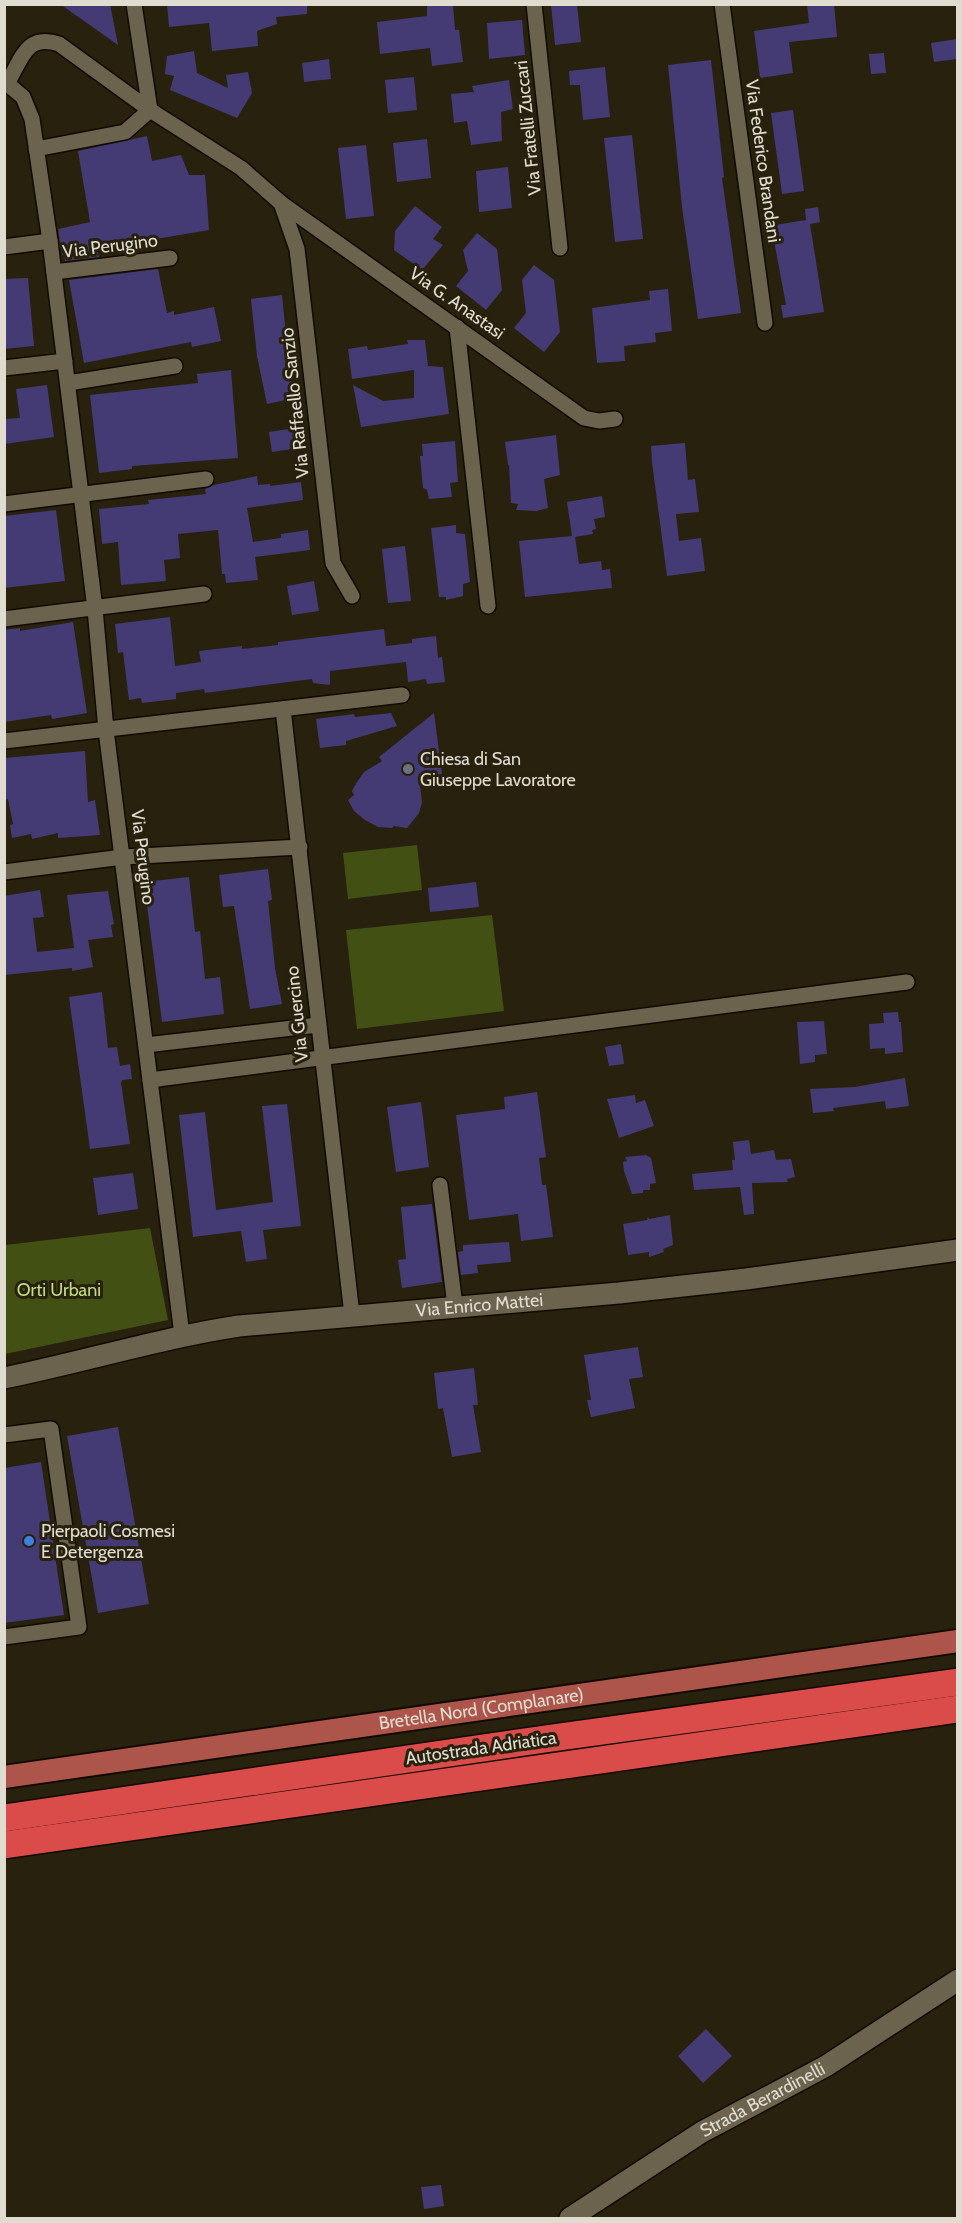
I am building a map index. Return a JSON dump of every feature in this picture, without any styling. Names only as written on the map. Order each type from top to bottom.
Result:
[{"type":"highway","name":"Autostrada Adriatica","points":[[4,1818],[957,1682]]},
{"type":"highway","name":"Autostrada Adriatica","points":[[4,1845],[957,1709]]},
{"type":"main road","name":"Bretella Nord (Complanare)","points":[[4,1777],[957,1641]]},
{"type":"street","points":[[36,149],[125,132],[150,110],[134,4]]},
{"type":"street","name":"Via Fratelli Zuccari","points":[[534,4],[560,248]]},
{"type":"street","name":"Via Federico Brandani","points":[[722,4],[765,323]]},
{"type":"street","name":"Via G. Anastasi","points":[[6,82],[34,43],[46,40],[59,44],[150,110],[218,151],[281,203],[584,418],[599,421],[615,419]]},
{"type":"street","name":"Via Perugino","points":[[6,82],[22,98],[32,119],[50,241],[95,609],[106,730],[182,1335]]},
{"type":"street","name":"Via Raffaello Sanzio","points":[[281,203],[297,249],[333,563],[352,596]]},
{"type":"street","points":[[4,247],[50,241]]},
{"type":"street","name":"Via Perugino","points":[[54,272],[170,258]]},
{"type":"street","points":[[457,327],[488,606]]},
{"type":"street","points":[[4,368],[65,361]]},
{"type":"street","points":[[68,383],[175,366]]},
{"type":"street","points":[[4,504],[206,479]]},
{"type":"street","points":[[4,619],[204,594]]},
{"type":"street","points":[[4,741],[402,695]]},
{"type":"street","name":"Via Guercino","points":[[283,709],[352,1315]]},
{"type":"street","points":[[4,872],[123,857],[300,847]]},
{"type":"street","points":[[150,1080],[907,982]]},
{"type":"street","points":[[146,1045],[318,1024]]},
{"type":"street","points":[[440,1185],[455,1306]]},
{"type":"street","name":"Via Enrico Mattei","points":[[4,1378],[182,1335],[239,1326],[620,1293],[746,1279],[957,1250]]},
{"type":"street","points":[[4,1435],[51,1429],[79,1627],[4,1637]]},
{"type":"street","name":"Strada Berardinelli","points":[[570,2218],[702,2132],[826,2066],[957,1980]]},
{"type":"green space","points":[[417,845],[422,890],[348,899],[343,853]]},
{"type":"green space","points":[[492,915],[504,1011],[357,1029],[346,930]]},
{"type":"green space","name":"Orti Urbani","points":[[150,1228],[168,1320],[5,1354],[5,1245]]},
{"type":"building","points":[[60,4],[110,4],[118,45]]},
{"type":"building","points":[[167,4],[307,4],[307,14],[276,17],[277,24],[257,31],[258,46],[212,51],[209,23],[169,27]]},
{"type":"building","points":[[427,4],[453,4],[455,30],[459,30],[463,62],[432,66],[430,48],[380,54],[377,22],[427,16]]},
{"type":"building","points":[[551,4],[577,4],[581,42],[555,45]]},
{"type":"building","points":[[807,4],[834,4],[837,37],[789,42],[793,73],[760,78],[754,31],[809,23]]},
{"type":"building","points":[[522,20],[525,55],[489,59],[487,23]]},
{"type":"building","points":[[957,39],[957,59],[934,62],[931,43]]},
{"type":"building","points":[[194,51],[197,73],[228,88],[226,75],[248,72],[252,93],[237,118],[170,90],[174,76],[165,74],[167,56]]},
{"type":"building","points":[[884,53],[886,73],[871,74],[869,54]]},
{"type":"building","points":[[329,59],[331,79],[304,82],[302,63]]},
{"type":"building","points":[[711,60],[724,177],[722,178],[741,313],[698,319],[682,207],[668,65]]},
{"type":"building","points":[[605,67],[610,117],[583,120],[580,85],[570,85],[569,71]]},
{"type":"building","points":[[414,77],[417,110],[388,113],[385,80]]},
{"type":"building","points":[[509,80],[513,109],[501,112],[502,141],[471,145],[467,121],[454,123],[451,94],[474,92],[472,86]]},
{"type":"building","points":[[793,110],[804,191],[782,194],[771,113]]},
{"type":"building","points":[[632,135],[643,239],[615,242],[604,138]]},
{"type":"building","points":[[147,136],[152,161],[181,155],[189,175],[205,175],[209,230],[97,249],[99,257],[65,261],[58,229],[90,222],[78,151]]},
{"type":"building","points":[[427,139],[431,178],[397,182],[393,143]]},
{"type":"building","points":[[366,145],[374,216],[346,219],[338,148]]},
{"type":"building","points":[[508,167],[512,208],[479,212],[476,171]]},
{"type":"building","points":[[415,206],[442,227],[433,239],[443,245],[422,270],[394,250],[395,231]]},
{"type":"building","points":[[818,207],[820,222],[810,224],[824,312],[783,318],[781,305],[786,305],[773,235],[777,234],[775,225],[806,220],[805,209]]},
{"type":"building","points":[[477,233],[497,249],[502,290],[486,310],[456,286],[468,271],[463,250]]},
{"type":"building","points":[[534,265],[554,280],[560,332],[544,352],[514,328],[526,313],[522,280]]},
{"type":"building","points":[[158,269],[167,313],[174,311],[174,315],[214,307],[221,341],[192,347],[191,342],[84,363],[69,280]]},
{"type":"building","points":[[28,278],[34,346],[4,349],[4,279]]},
{"type":"building","points":[[668,289],[672,331],[655,333],[656,342],[624,346],[625,361],[597,363],[592,308],[650,300],[649,291]]},
{"type":"building","points":[[282,295],[287,345],[284,346],[295,398],[267,404],[257,356],[251,299]]},
{"type":"building","points":[[407,340],[425,340],[428,366],[443,367],[449,414],[361,427],[353,385],[383,401],[414,398],[414,370],[352,379],[348,349],[367,346],[368,350],[408,344]]},
{"type":"building","points":[[231,370],[238,458],[132,466],[132,469],[99,473],[90,395],[198,383],[197,374]]},
{"type":"building","points":[[47,385],[54,437],[4,444],[4,419],[20,418],[16,389]]},
{"type":"building","points":[[295,428],[298,448],[272,452],[269,432]]},
{"type":"building","points":[[556,435],[560,475],[544,479],[548,508],[536,511],[516,510],[518,504],[511,503],[505,442]]},
{"type":"building","points":[[455,441],[458,482],[450,483],[452,497],[429,499],[427,490],[423,488],[420,456],[423,456],[422,444]]},
{"type":"building","points":[[685,443],[688,480],[695,479],[699,512],[676,514],[679,541],[701,538],[705,571],[667,576],[651,446]]},
{"type":"building","points":[[257,476],[258,485],[270,484],[270,486],[301,482],[303,500],[247,508],[253,542],[281,538],[281,534],[308,530],[310,550],[255,557],[258,580],[226,583],[225,574],[222,574],[218,530],[178,534],[180,558],[164,560],[166,581],[121,585],[118,542],[102,544],[99,509],[149,504],[148,500],[206,494],[205,489],[214,485]]},
{"type":"building","points":[[602,496],[605,517],[594,519],[596,529],[592,530],[593,534],[575,537],[579,564],[601,561],[602,570],[610,569],[612,588],[525,597],[519,541],[572,536],[567,502]]},
{"type":"building","points":[[56,510],[65,581],[4,588],[4,516]]},
{"type":"building","points":[[456,525],[456,533],[465,534],[470,582],[463,584],[463,596],[446,600],[446,597],[439,597],[431,528]]},
{"type":"building","points":[[405,546],[411,601],[388,603],[382,549]]},
{"type":"building","points":[[314,581],[319,611],[292,615],[287,586]]},
{"type":"building","points":[[170,617],[175,666],[201,662],[199,651],[278,645],[278,642],[384,629],[386,646],[412,643],[412,639],[436,636],[438,658],[442,657],[445,682],[427,684],[426,679],[408,682],[406,662],[330,671],[330,685],[313,683],[312,679],[205,693],[204,689],[176,693],[176,699],[142,703],[141,698],[129,700],[123,652],[118,653],[115,624]]},
{"type":"building","points":[[73,622],[87,713],[52,719],[51,715],[4,722],[4,630],[20,628],[20,631]]},
{"type":"building","points":[[391,713],[397,726],[346,741],[346,745],[320,748],[316,719],[354,714],[355,717]]},
{"type":"building","name":"Chiesa di San Giuseppe Lavoratore","points":[[434,713],[442,774],[419,776],[422,802],[419,813],[407,828],[378,827],[365,820],[354,811],[348,800],[354,795],[352,791],[357,782],[364,772],[382,761],[379,757]]},
{"type":"building","points":[[85,751],[88,802],[95,800],[100,835],[58,838],[58,833],[32,839],[31,834],[12,838],[10,825],[13,824],[8,799],[5,800],[4,758]]},
{"type":"building","points":[[268,869],[272,900],[268,901],[275,968],[282,1004],[250,1009],[234,906],[223,907],[219,875]]},
{"type":"building","points":[[189,877],[195,932],[200,931],[205,979],[220,977],[224,1014],[162,1022],[144,882]]},
{"type":"building","points":[[476,882],[479,907],[430,912],[428,888]]},
{"type":"building","points":[[40,890],[44,917],[33,918],[37,952],[74,948],[67,895],[108,891],[114,924],[111,925],[113,937],[88,940],[93,967],[72,971],[72,968],[4,975],[4,896]]},
{"type":"building","points":[[102,992],[108,1048],[117,1047],[120,1066],[130,1064],[132,1079],[122,1080],[121,1083],[130,1144],[90,1149],[69,997]]},
{"type":"building","points":[[898,1012],[903,1052],[885,1054],[885,1048],[870,1049],[869,1024],[884,1023],[883,1013]]},
{"type":"building","points":[[824,1021],[827,1054],[815,1055],[815,1062],[800,1064],[797,1022]]},
{"type":"building","points":[[621,1044],[624,1064],[609,1066],[605,1047]]},
{"type":"building","points":[[905,1078],[909,1106],[886,1109],[885,1101],[813,1113],[810,1089],[855,1087]]},
{"type":"building","points":[[537,1092],[546,1157],[539,1158],[542,1185],[546,1185],[553,1237],[521,1241],[518,1214],[469,1220],[456,1115],[505,1109],[504,1097]]},
{"type":"building","points":[[635,1095],[636,1103],[645,1100],[654,1126],[619,1138],[607,1099]]},
{"type":"building","points":[[421,1102],[429,1167],[396,1172],[387,1107]]},
{"type":"building","points":[[287,1104],[301,1226],[263,1230],[267,1259],[246,1262],[241,1231],[193,1237],[179,1115],[205,1112],[216,1210],[273,1202],[262,1106]]},
{"type":"building","points":[[749,1140],[751,1154],[774,1150],[776,1160],[791,1159],[795,1177],[787,1179],[788,1182],[752,1183],[754,1214],[744,1215],[740,1187],[694,1190],[692,1174],[733,1170],[732,1160],[735,1160],[733,1142]]},
{"type":"building","points":[[646,1155],[651,1158],[656,1183],[650,1184],[650,1190],[632,1194],[623,1162],[627,1161],[625,1157]]},
{"type":"building","points":[[133,1173],[138,1209],[98,1215],[93,1178]]},
{"type":"building","points":[[432,1204],[442,1282],[402,1288],[398,1260],[406,1259],[401,1207]]},
{"type":"building","points":[[670,1215],[673,1245],[663,1249],[664,1252],[649,1257],[649,1252],[628,1255],[623,1224],[647,1220],[648,1217],[649,1219]]},
{"type":"building","points":[[509,1242],[511,1262],[477,1265],[478,1273],[461,1275],[458,1252],[463,1251],[463,1245]]},
{"type":"building","points":[[638,1347],[643,1377],[629,1379],[635,1408],[591,1417],[587,1400],[591,1400],[584,1355]]},
{"type":"building","points":[[474,1368],[478,1405],[473,1405],[481,1452],[452,1457],[443,1408],[438,1409],[434,1373]]},
{"type":"building","points":[[118,1427],[149,1604],[98,1613],[67,1436]]},
{"type":"building","name":"Pierpaoli Cosmesi E Detergenza","points":[[41,1462],[64,1615],[4,1623],[4,1468]]},
{"type":"building","points":[[706,2029],[732,2056],[703,2083],[678,2056]]},
{"type":"building","points":[[441,2185],[444,2206],[424,2209],[421,2187]]},
{"type":"place","name":"Chiesa di San Giuseppe Lavoratore","points":[[408,769]]},
{"type":"place","name":"Pierpaoli Cosmesi E Detergenza","points":[[29,1541]]}]
